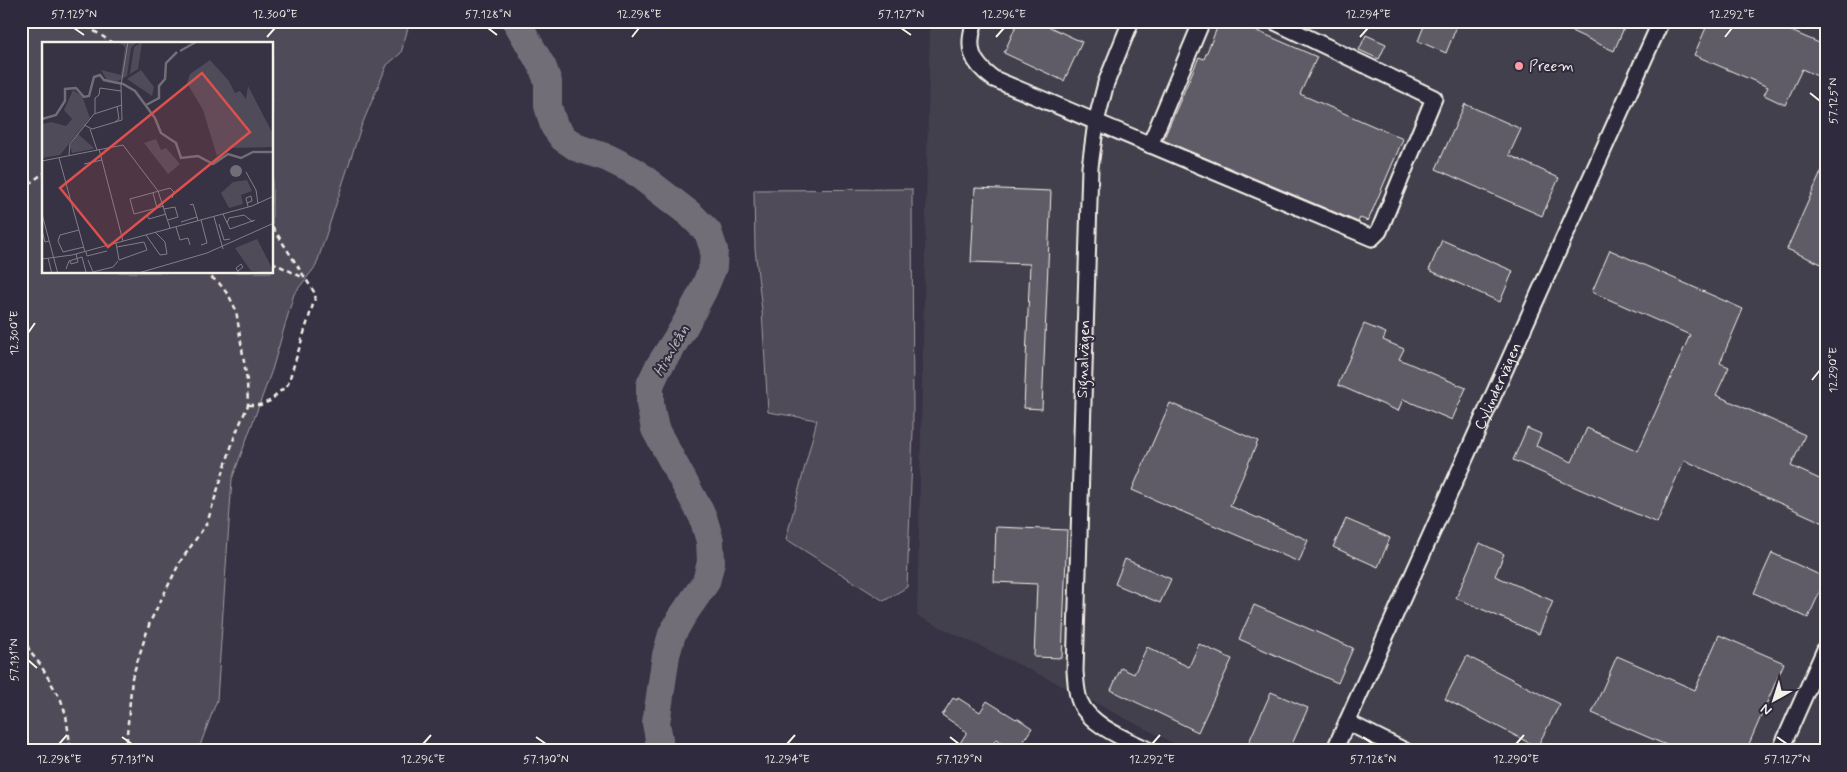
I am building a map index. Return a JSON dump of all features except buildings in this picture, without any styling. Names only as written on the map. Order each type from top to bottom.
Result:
[{"type":"street","points":[[975,21],[971,46],[973,59],[981,70],[994,79],[1372,238],[1379,230],[1434,98],[1273,21]]},
{"type":"street","name":"Signalvägen","points":[[1131,21],[1106,83],[1096,122],[1090,167],[1075,671],[1080,703],[1086,712],[1096,722],[1112,732],[1150,751]]},
{"type":"street","points":[[1150,145],[1202,21]]},
{"type":"street","name":"Cylindervägen","points":[[1334,751],[1661,21]]},
{"type":"street","points":[[1780,751],[1826,647]]},
{"type":"street","points":[[1347,722],[1405,751]]},
{"type":"path","points":[[79,21],[111,42]]},
{"type":"path","points":[[21,189],[42,174]]},
{"type":"path","points":[[248,405],[260,405],[270,401],[288,384],[316,295],[274,229]]},
{"type":"path","points":[[274,263],[306,279]]},
{"type":"path","points":[[127,751],[132,678],[150,622],[180,562],[207,523],[232,442],[248,405],[247,381],[236,310],[229,296],[219,283],[207,274]]},
{"type":"path","points":[[21,629],[30,652],[40,664],[61,700],[66,715],[71,751]]},
{"type":"shaded area","points":[[21,21],[409,21],[401,53],[387,65],[361,127],[316,266],[294,294],[272,370],[232,479],[217,700],[198,751],[21,751]]},
{"type":"shaded area","points":[[930,21],[1826,21],[1826,751],[1188,751],[1057,683],[917,616]]},
{"type":"shaded area","points":[[912,189],[913,431],[907,587],[884,601],[786,539],[817,420],[768,412],[762,311],[755,249],[754,190]]},
{"type":"waterway","name":"Himleån","points":[[516,21],[543,68],[548,82],[548,106],[554,126],[563,138],[578,148],[608,158],[634,171],[691,215],[708,232],[714,250],[713,267],[703,291],[650,385],[650,404],[655,429],[703,517],[710,541],[711,562],[706,582],[672,634],[666,655],[656,723],[659,751]]},
{"type":"place","name":"Preem","points":[[1519,66]]}]
